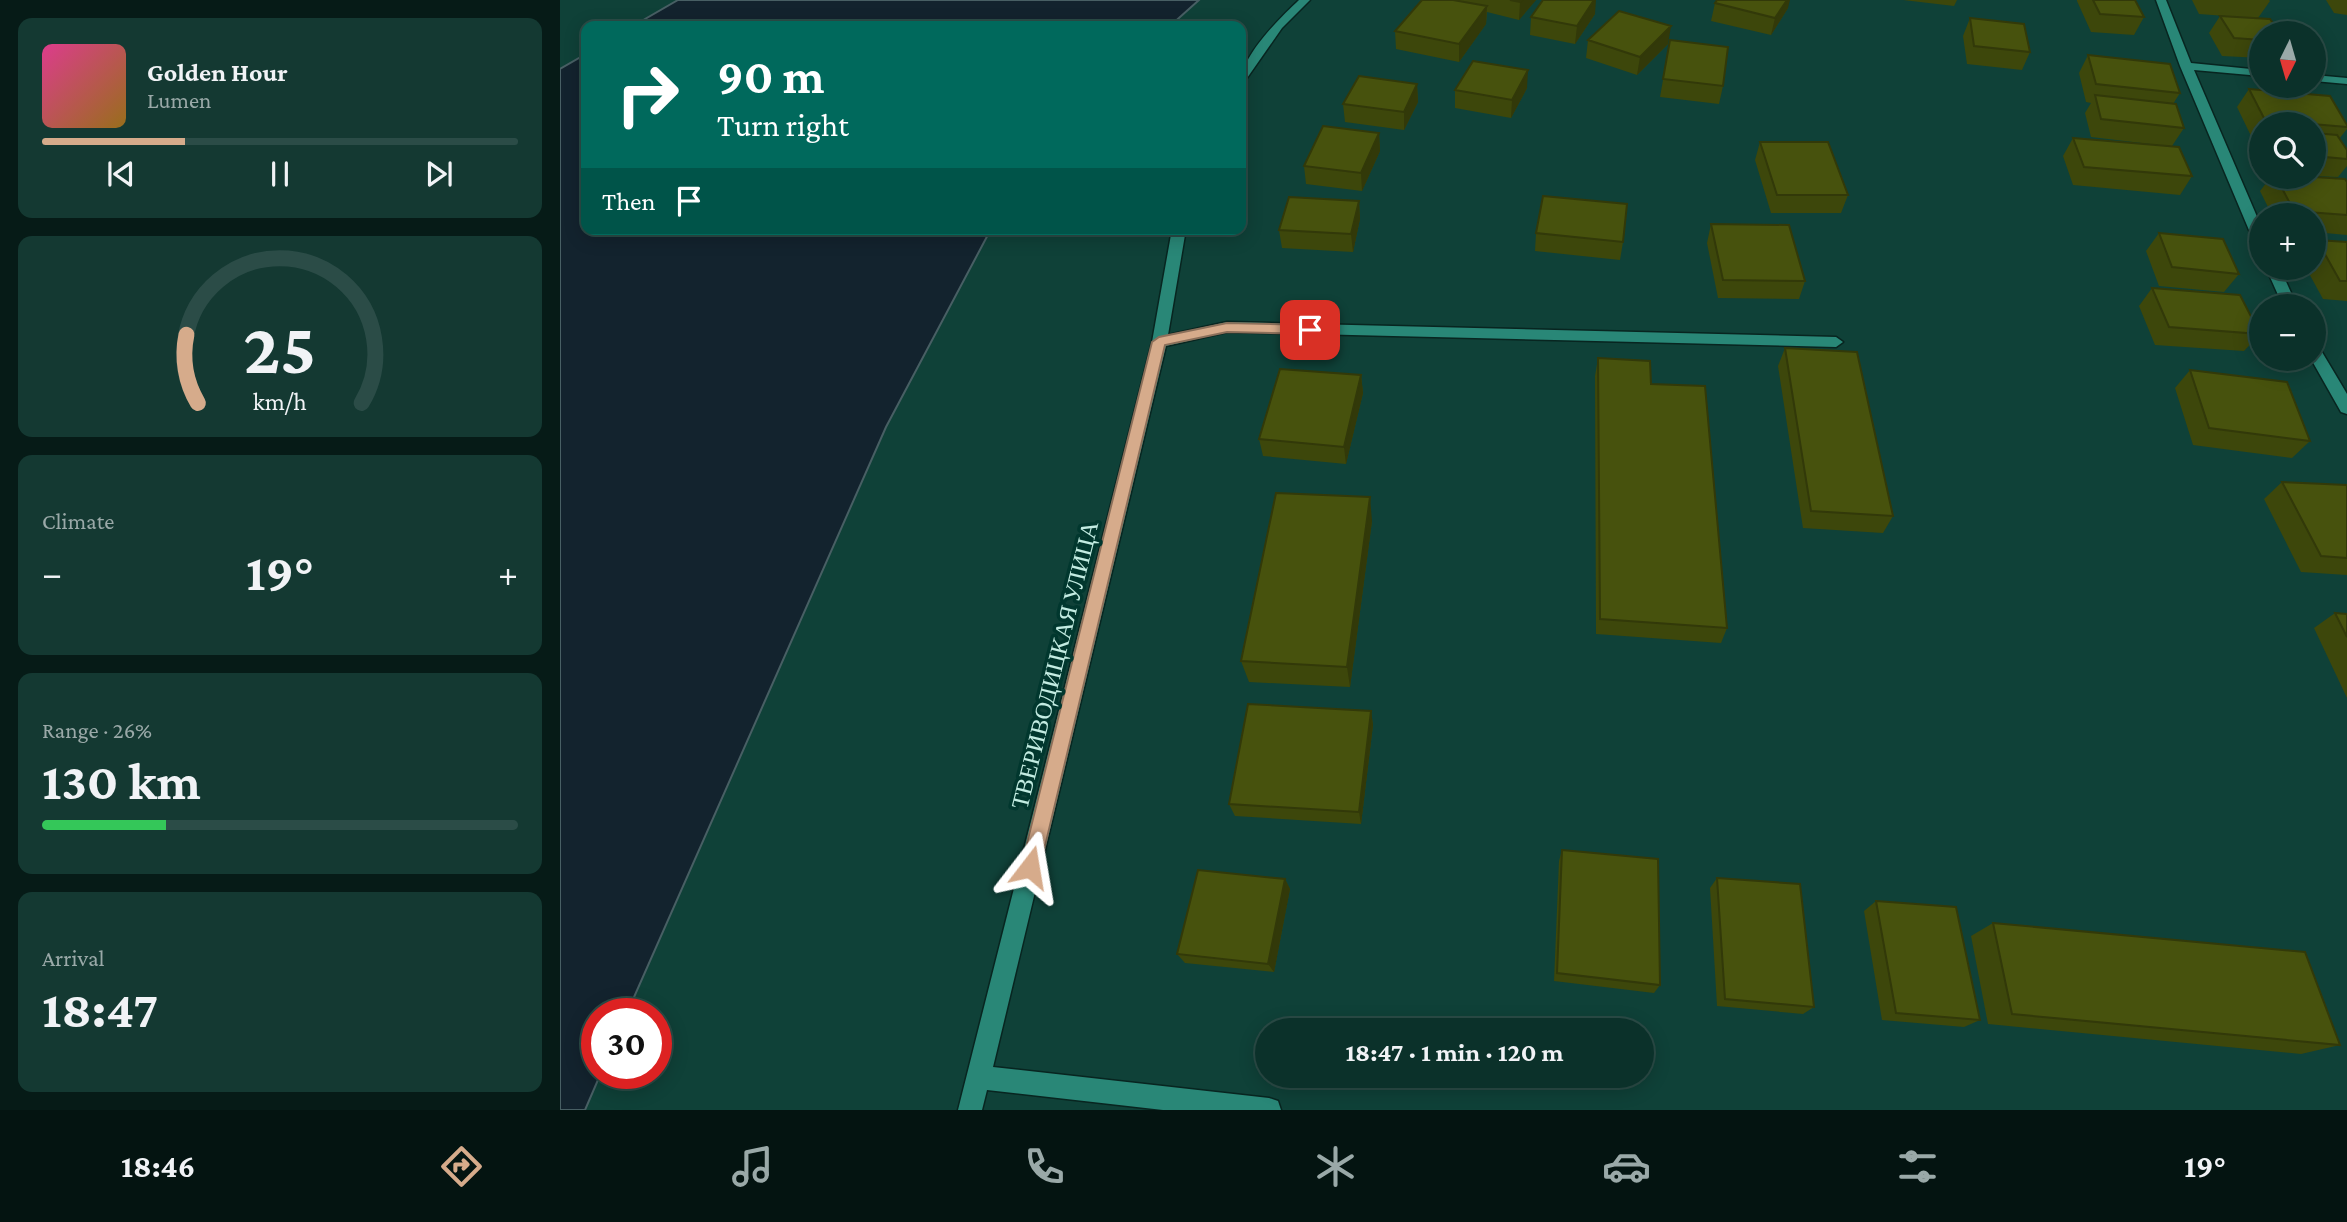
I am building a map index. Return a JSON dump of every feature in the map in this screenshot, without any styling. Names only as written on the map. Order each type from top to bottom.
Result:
[{"type":"street","points":[[1246,72],[1278,26],[1305,0]]},
{"type":"street","points":[[2161,0],[2249,214]]},
{"type":"street","points":[[2186,66],[2249,72]]},
{"type":"street","points":[[2326,79],[2347,81]]},
{"type":"street","name":"ТВЕРИВОДИЦКАЯ УЛИЦА","points":[[970,1110],[1159,342],[1179,235]]},
{"type":"street","points":[[1159,342],[1227,327],[1836,342]]},
{"type":"street","points":[[2326,371],[2347,408]]},
{"type":"street","points":[[979,1077],[1269,1110]]},
{"type":"water","points":[[678,0],[1199,0],[1176,21],[642,21]]},
{"type":"water","points":[[581,57],[581,235],[988,235],[886,427],[634,998],[581,998],[581,1089],[594,1089],[585,1110],[560,1110],[560,69]]},
{"type":"building","points":[[1422,0],[1453,0],[1487,6],[1459,44],[1395,31]]},
{"type":"building","points":[[1543,0],[1594,0],[1577,26],[1531,17]]},
{"type":"building","points":[[1717,0],[1787,0],[1775,18],[1715,3]]},
{"type":"building","points":[[2093,0],[2135,0],[2144,17],[2100,14]]},
{"type":"building","points":[[1619,11],[1671,26],[1640,57],[1588,40]]},
{"type":"building","points":[[2220,16],[2271,21],[2249,21],[2249,39],[2234,38]]},
{"type":"building","points":[[1970,18],[2024,24],[2030,52],[1974,46]]},
{"type":"building","points":[[1670,40],[1728,47],[1723,86],[1663,79]]},
{"type":"building","points":[[2088,55],[2170,64],[2180,93],[2096,84]]},
{"type":"building","points":[[1473,61],[1528,70],[1512,100],[1455,90]]},
{"type":"building","points":[[1359,76],[1417,84],[1404,112],[1343,104]]},
{"type":"building","points":[[2095,95],[2176,104],[2184,128],[2101,119]]},
{"type":"building","points":[[2330,96],[2347,127],[2326,125],[2326,112],[2261,112],[2254,98]]},
{"type":"building","points":[[1323,126],[1379,133],[1361,173],[1304,166]]},
{"type":"building","points":[[2326,134],[2337,135],[2347,150],[2347,159],[2326,157]]},
{"type":"building","points":[[2073,138],[2179,147],[2192,176],[2084,167]]},
{"type":"building","points":[[1760,142],[1828,142],[1848,195],[1777,195]]},
{"type":"building","points":[[2326,178],[2345,179],[2347,182],[2347,215],[2326,213],[2326,203],[2290,203],[2282,189],[2326,189]]},
{"type":"building","points":[[1543,196],[1627,204],[1623,242],[1536,233]]},
{"type":"building","points":[[1289,197],[1359,201],[1351,234],[1279,230]]},
{"type":"building","points":[[1711,224],[1789,225],[1805,281],[1723,280]]},
{"type":"building","points":[[2159,233],[2223,239],[2239,274],[2172,267]]},
{"type":"building","points":[[2326,241],[2347,242],[2347,281],[2340,281],[2326,256]]},
{"type":"building","points":[[2152,288],[2240,295],[2249,313],[2249,333],[2169,327]]},
{"type":"building","points":[[1785,348],[1857,352],[1893,516],[1811,511]]},
{"type":"building","points":[[1598,358],[1650,361],[1651,384],[1705,386],[1727,628],[1600,619]]},
{"type":"building","points":[[1280,369],[1361,375],[1344,447],[1259,439]]},
{"type":"building","points":[[2190,370],[2287,382],[2310,441],[2209,428]]},
{"type":"building","points":[[2282,482],[2347,485],[2347,558],[2321,556]]},
{"type":"building","points":[[1276,493],[1370,497],[1347,667],[1241,661]]},
{"type":"building","points":[[2335,613],[2347,614],[2347,637]]},
{"type":"building","points":[[1248,704],[1371,711],[1359,812],[1229,804]]},
{"type":"building","points":[[1562,850],[1658,859],[1660,985],[1557,973]]},
{"type":"building","points":[[1198,870],[1285,879],[1268,964],[1177,954]]},
{"type":"building","points":[[1717,878],[1800,884],[1814,1007],[1725,999]]},
{"type":"building","points":[[1876,901],[1956,907],[1980,1020],[1896,1013]]},
{"type":"building","points":[[1993,923],[2305,952],[2340,1045],[2012,1014]]},
{"type":"route","points":[[1030,867],[1159,342],[1227,327],[1310,330]]}]
